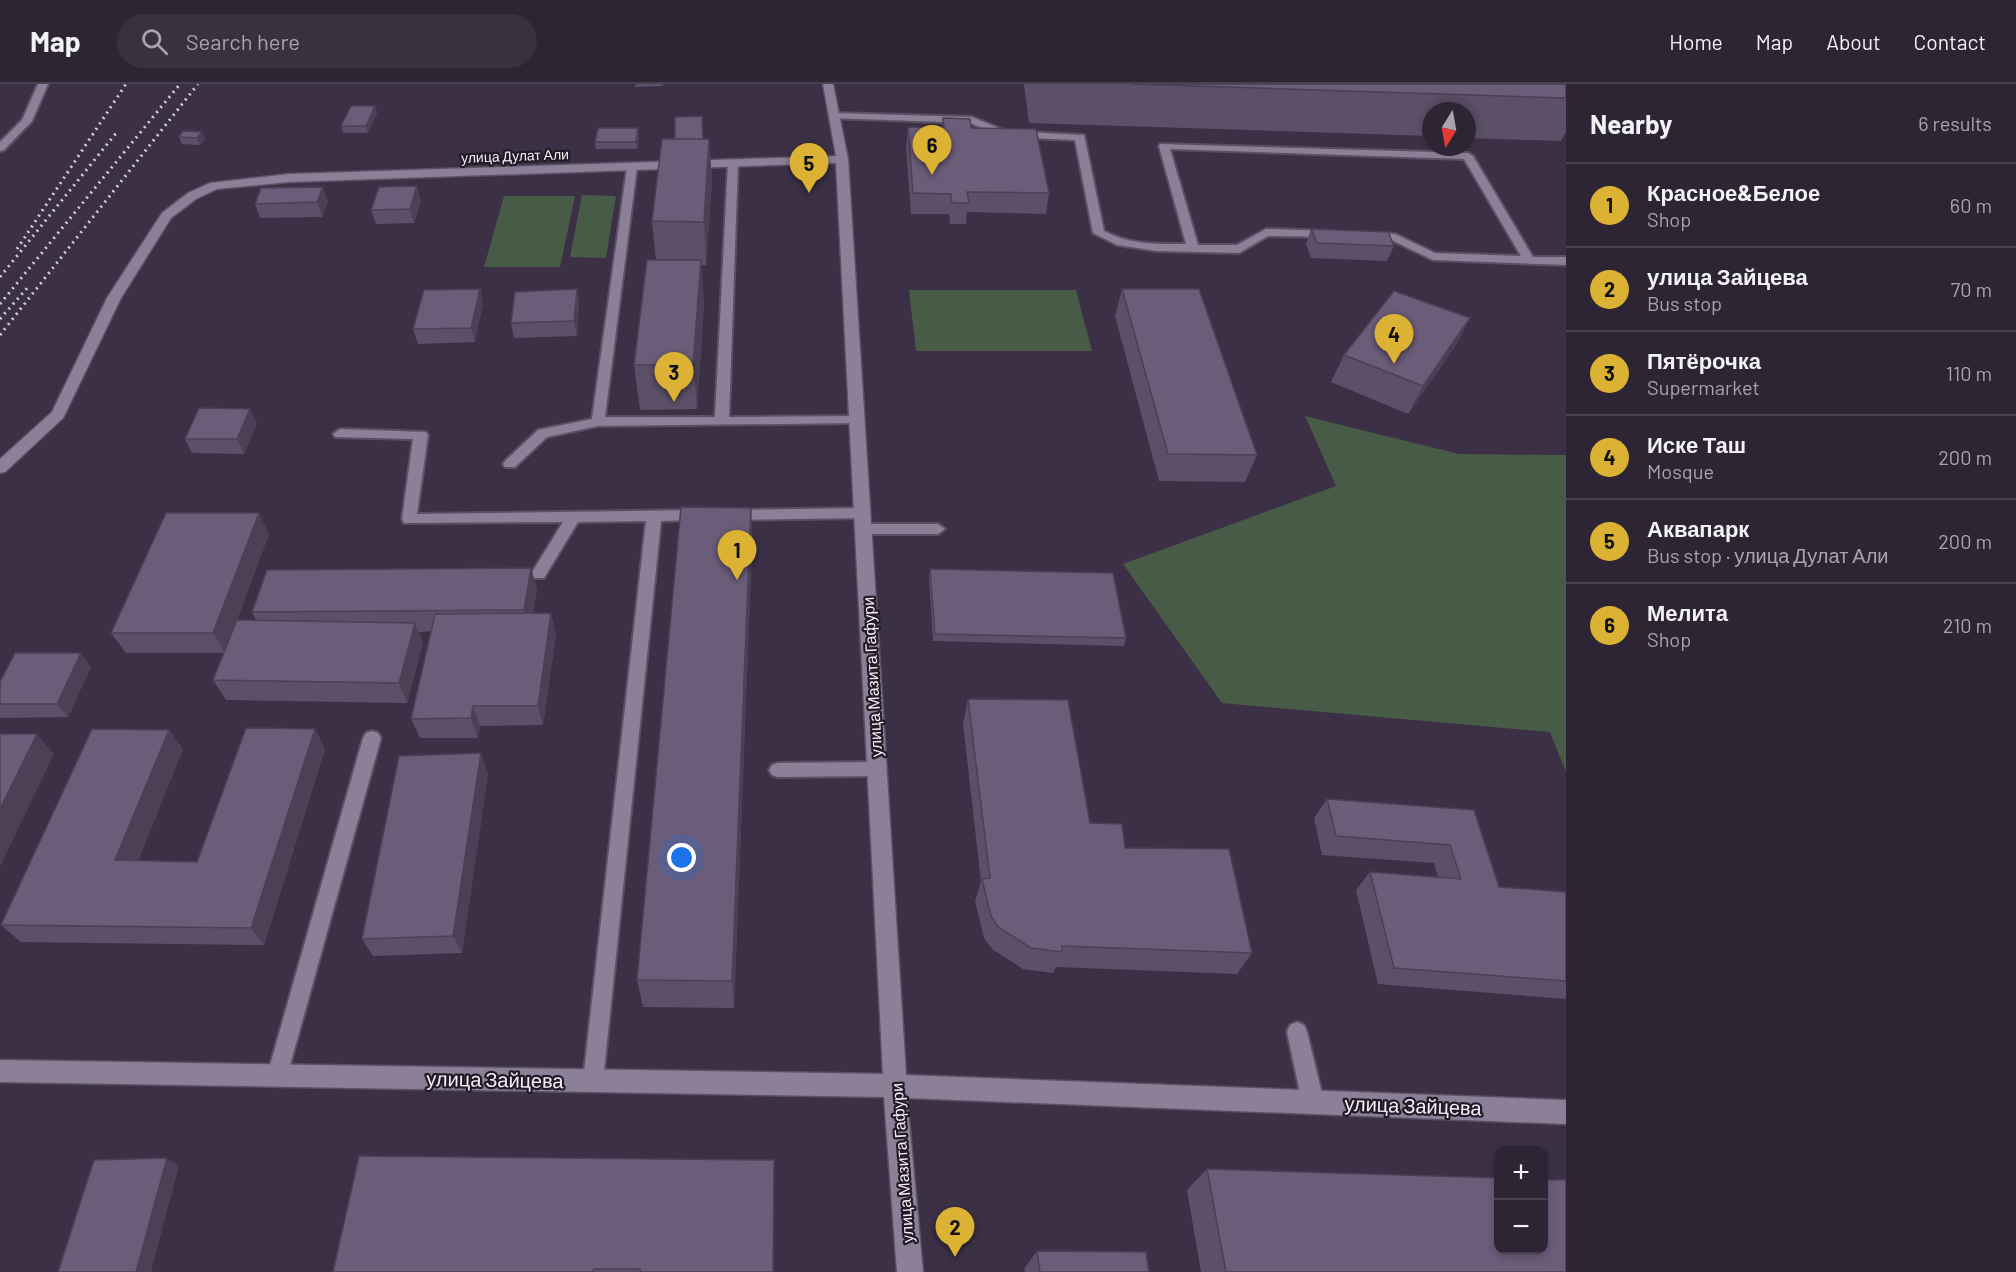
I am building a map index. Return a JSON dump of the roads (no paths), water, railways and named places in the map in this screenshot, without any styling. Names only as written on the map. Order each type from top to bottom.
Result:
[{"type":"street","name":"улица Мазита Гафури","points":[[828,84],[842,159],[895,1086],[910,1272]]},
{"type":"street","name":"улица Дулат Али","points":[[0,468],[58,415],[114,298],[166,216],[192,196],[214,186],[289,178],[842,159]]},
{"type":"street","name":"улица Зайцева","points":[[0,1071],[895,1086],[1566,1112]]},
{"type":"lane","points":[[0,148],[27,121],[43,84]]},
{"type":"lane","points":[[834,116],[972,120],[1004,134],[1080,137],[1099,233],[1126,246],[1239,249],[1266,232],[1391,236],[1433,256],[1566,261]]},
{"type":"lane","points":[[1192,248],[1164,146],[1468,156],[1529,260]]},
{"type":"lane","points":[[722,421],[733,163]]},
{"type":"lane","points":[[598,422],[632,167]]},
{"type":"lane","points":[[510,464],[543,433],[598,422],[857,420]]},
{"type":"lane","points":[[340,434],[421,435],[409,519],[654,516],[863,521],[938,529]]},
{"type":"lane","points":[[593,1081],[654,516]]},
{"type":"lane","points":[[539,574],[573,517]]},
{"type":"lane","points":[[277,1076],[372,738]]},
{"type":"lane","points":[[778,770],[877,769]]},
{"type":"lane","points":[[1297,1032],[1313,1102]]},
{"type":"railway","points":[[17,249],[126,84]]},
{"type":"railway","points":[[0,304],[180,84]]},
{"type":"railway","points":[[0,335],[198,84]]},
{"type":"railway","points":[[0,277],[117,132]]},
{"type":"railway","points":[[0,319],[28,287]]},
{"type":"place","name":"Мелита","points":[[932,175]]},
{"type":"place","name":"Аквапарк","points":[[809,193]]},
{"type":"place","name":"Иске Таш","points":[[1394,364]]},
{"type":"place","name":"Пятёрочка","points":[[674,402]]},
{"type":"place","name":"Красное&Белое","points":[[737,580]]},
{"type":"place","name":"улица Зайцева","points":[[955,1257]]}]
